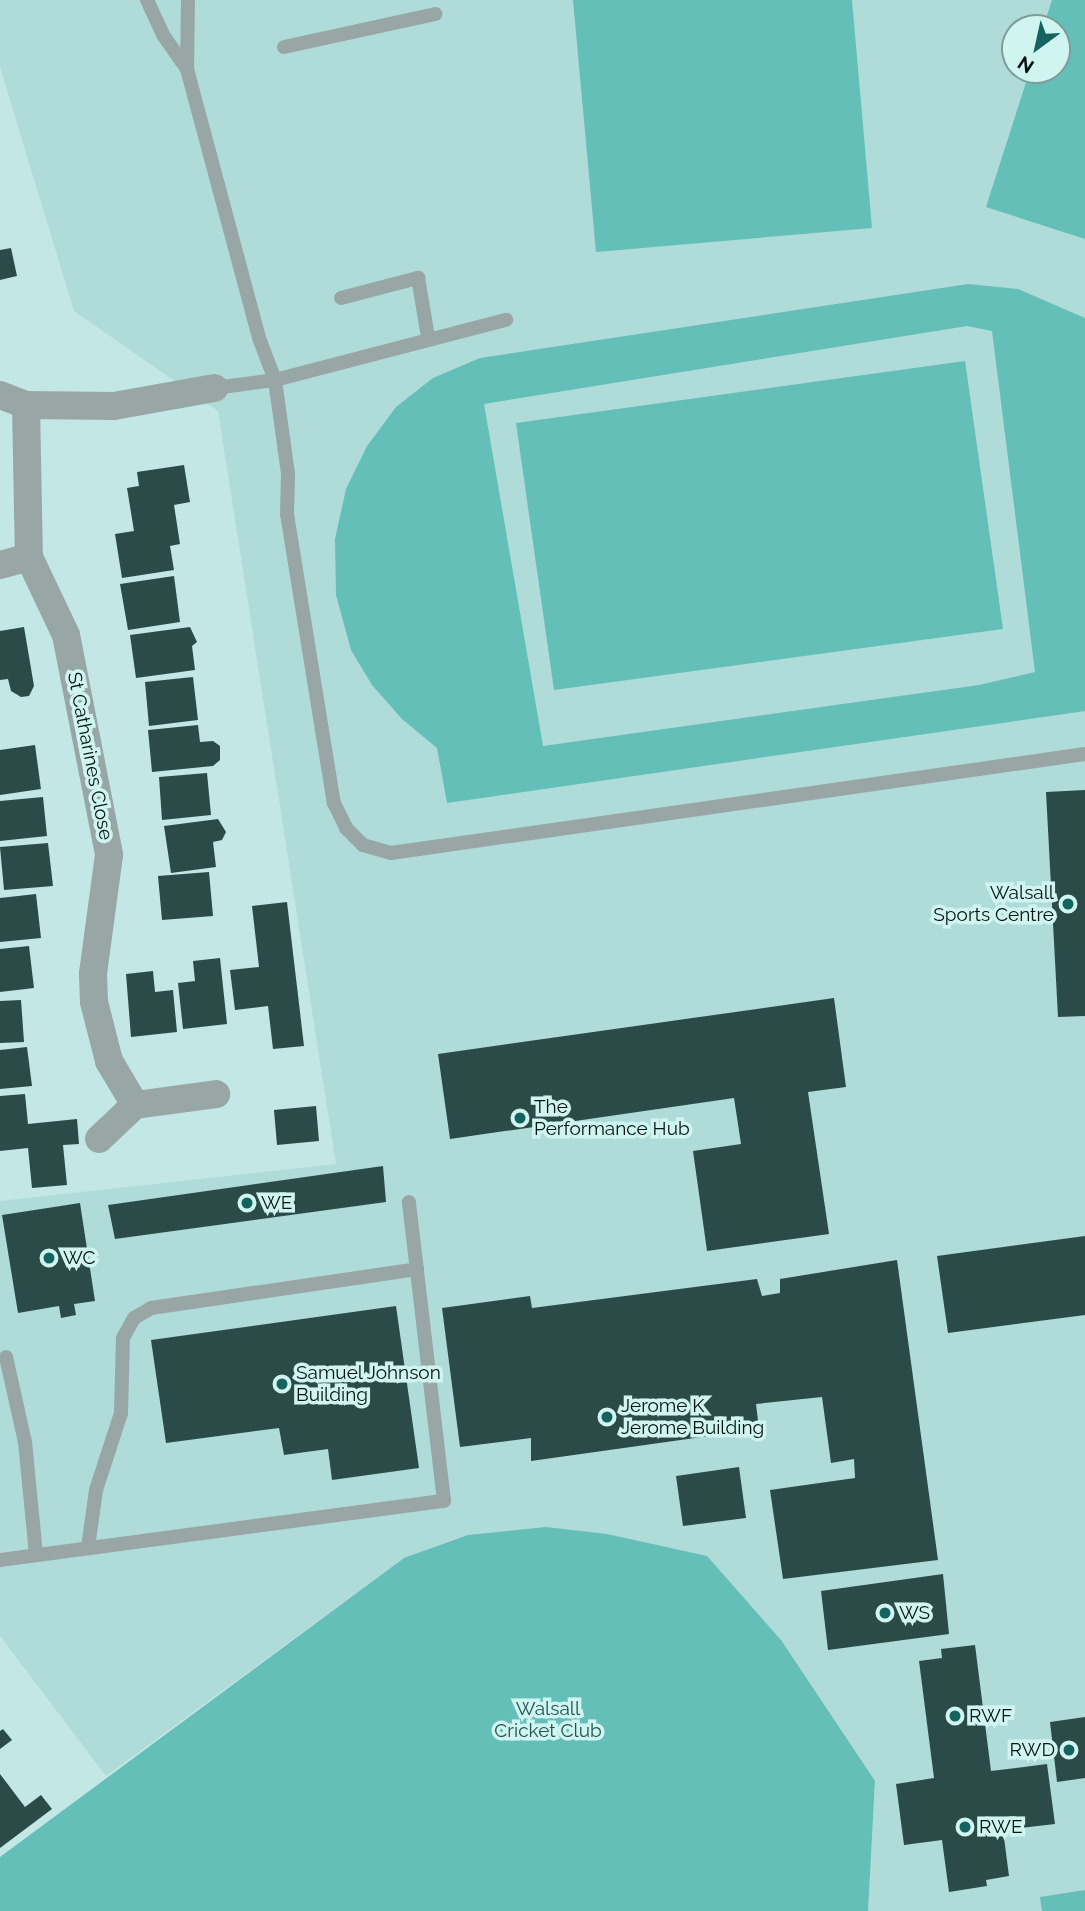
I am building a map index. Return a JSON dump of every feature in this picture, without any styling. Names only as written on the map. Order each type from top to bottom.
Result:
[{"type":"street","points":[[13,400],[114,406],[214,388]]},
{"type":"street","name":"St Catharines Close","points":[[13,400],[29,557],[66,635],[109,855],[93,974],[94,1002],[109,1061],[135,1105]]},
{"type":"street","points":[[0,565],[29,557]]},
{"type":"street","points":[[99,1139],[135,1105],[216,1094]]},
{"type":"lane","points":[[147,0],[163,35],[187,69]]},
{"type":"lane","points":[[188,0],[187,69],[259,338],[275,380],[288,474],[287,514],[334,803],[346,828],[363,845],[391,853],[1085,754]]},
{"type":"lane","points":[[284,47],[435,14]]},
{"type":"lane","points":[[341,298],[418,278],[428,337]]},
{"type":"lane","points":[[214,388],[275,380],[428,337],[506,320]]},
{"type":"lane","points":[[0,1560],[444,1501],[409,1202]]},
{"type":"lane","points":[[89,1547],[96,1490],[121,1413],[123,1338],[134,1318],[151,1308],[417,1269]]},
{"type":"lane","points":[[6,1357],[25,1442],[36,1554]]},
{"type":"shaded area","points":[[0,0],[1085,0],[1085,1911],[868,1911],[875,1781],[404,1558],[106,1776],[0,1636],[0,1201],[336,1164],[218,411],[74,311],[0,67]]},
{"type":"green space","points":[[573,0],[852,0],[872,228],[596,252]]},
{"type":"green space","points":[[1052,0],[1085,0],[1085,239],[986,207],[1026,84],[1071,84],[1071,14],[1048,14]]},
{"type":"green space","points":[[968,284],[1018,289],[1085,318],[1085,711],[447,803],[437,748],[402,719],[372,685],[351,650],[336,595],[335,539],[346,489],[367,446],[396,407],[433,378],[480,358]],"holes":[[[967,326],[992,331],[1035,672],[979,685],[543,746],[484,404]]]},
{"type":"green space","points":[[965,361],[1003,629],[554,690],[516,423]]},
{"type":"green space","name":"Walsall Cricket Club","points":[[546,1527],[607,1534],[707,1556],[781,1640],[875,1781],[868,1911],[0,1911],[0,1857],[404,1558],[468,1535]]},
{"type":"green space","points":[[1085,1890],[1085,1911],[1042,1911],[1040,1897]]},
{"type":"building","points":[[11,248],[17,276],[0,280],[0,250]]},
{"type":"building","points":[[184,465],[190,502],[174,505],[180,544],[170,546],[174,570],[122,578],[115,534],[134,531],[127,488],[139,486],[137,472]]},
{"type":"building","points":[[174,576],[180,622],[128,630],[120,584]]},
{"type":"building","points":[[24,627],[34,686],[29,696],[21,697],[11,691],[8,679],[0,680],[0,631]]},
{"type":"building","points":[[190,627],[197,642],[192,646],[195,670],[136,678],[130,635]]},
{"type":"building","points":[[193,677],[198,720],[149,726],[145,682]]},
{"type":"building","points":[[198,725],[200,742],[213,741],[220,746],[220,760],[213,766],[152,772],[148,730]]},
{"type":"building","points":[[35,745],[41,789],[0,795],[0,750]]},
{"type":"building","points":[[207,773],[211,815],[162,820],[159,777]]},
{"type":"building","name":"Walsall Sports Centre","points":[[1085,790],[1085,1016],[1058,1017],[1046,792]]},
{"type":"building","points":[[43,797],[47,836],[0,841],[0,801]]},
{"type":"building","points":[[218,819],[226,832],[222,840],[213,842],[216,867],[171,873],[164,826]]},
{"type":"building","points":[[48,843],[53,886],[4,890],[0,847]]},
{"type":"building","points":[[209,872],[213,916],[162,920],[158,876]]},
{"type":"building","points":[[36,894],[41,938],[0,942],[0,898]]},
{"type":"building","points":[[287,902],[304,1046],[273,1049],[268,1006],[235,1010],[230,970],[259,967],[252,906]]},
{"type":"building","points":[[29,946],[34,988],[0,992],[0,949]]},
{"type":"building","points":[[220,958],[227,1024],[183,1029],[178,983],[195,981],[193,961]]},
{"type":"building","points":[[153,971],[155,992],[173,990],[177,1032],[131,1037],[126,974]]},
{"type":"building","name":"The Performance Hub","points":[[834,998],[846,1087],[808,1092],[829,1234],[707,1251],[693,1151],[741,1144],[734,1098],[450,1139],[438,1054]]},
{"type":"building","points":[[21,1000],[24,1042],[0,1043],[0,1001]]},
{"type":"building","points":[[27,1047],[32,1086],[0,1089],[0,1050]]},
{"type":"building","points":[[25,1094],[28,1124],[77,1119],[79,1144],[63,1145],[67,1185],[32,1188],[28,1148],[0,1151],[0,1096]]},
{"type":"building","points":[[316,1106],[319,1141],[277,1145],[274,1110]]},
{"type":"building","name":"WE","points":[[383,1166],[386,1202],[115,1239],[108,1205]]},
{"type":"building","name":"WC","points":[[80,1203],[95,1301],[74,1304],[76,1315],[61,1318],[59,1306],[18,1313],[2,1215]]},
{"type":"building","points":[[1085,1236],[1085,1315],[948,1333],[937,1256]]},
{"type":"building","name":"Jerome K Jerome Building","points":[[897,1260],[938,1560],[783,1579],[770,1490],[855,1478],[854,1459],[831,1463],[822,1397],[756,1404],[759,1429],[531,1461],[531,1438],[460,1447],[442,1308],[530,1296],[532,1308],[757,1279],[762,1296],[780,1293],[780,1279]]},
{"type":"building","name":"Samuel Johnson Building","points":[[396,1306],[419,1468],[332,1480],[328,1449],[284,1455],[279,1428],[166,1443],[151,1340]]},
{"type":"building","points":[[739,1467],[746,1518],[683,1526],[676,1476]]},
{"type":"building","name":"WS","points":[[943,1574],[949,1634],[828,1650],[821,1591]]},
{"type":"building","name":"RWE","points":[[975,1645],[991,1771],[1047,1764],[1055,1824],[1003,1830],[1009,1876],[986,1880],[987,1886],[949,1892],[942,1840],[904,1845],[896,1784],[934,1778],[919,1661],[942,1658],[941,1649]]},
{"type":"building","name":"RWD","points":[[1085,1717],[1085,1778],[1057,1782],[1050,1722]]},
{"type":"building","points":[[3,1729],[12,1740],[0,1749],[0,1731]]},
{"type":"building","points":[[0,1774],[25,1807],[41,1795],[52,1809],[0,1848]]},
{"type":"place","name":"Walsall Sports Centre","points":[[1068,904]]},
{"type":"place","name":"The Performance Hub","points":[[520,1118]]},
{"type":"place","name":"WE","points":[[247,1203]]},
{"type":"place","name":"WC","points":[[49,1258]]},
{"type":"place","name":"Samuel Johnson Building","points":[[282,1384]]},
{"type":"place","name":"Jerome K Jerome Building","points":[[607,1417]]},
{"type":"place","name":"WS","points":[[885,1613]]},
{"type":"place","name":"RWF","points":[[955,1716]]},
{"type":"place","name":"RWD","points":[[1069,1750]]},
{"type":"place","name":"RWE","points":[[965,1827]]}]
